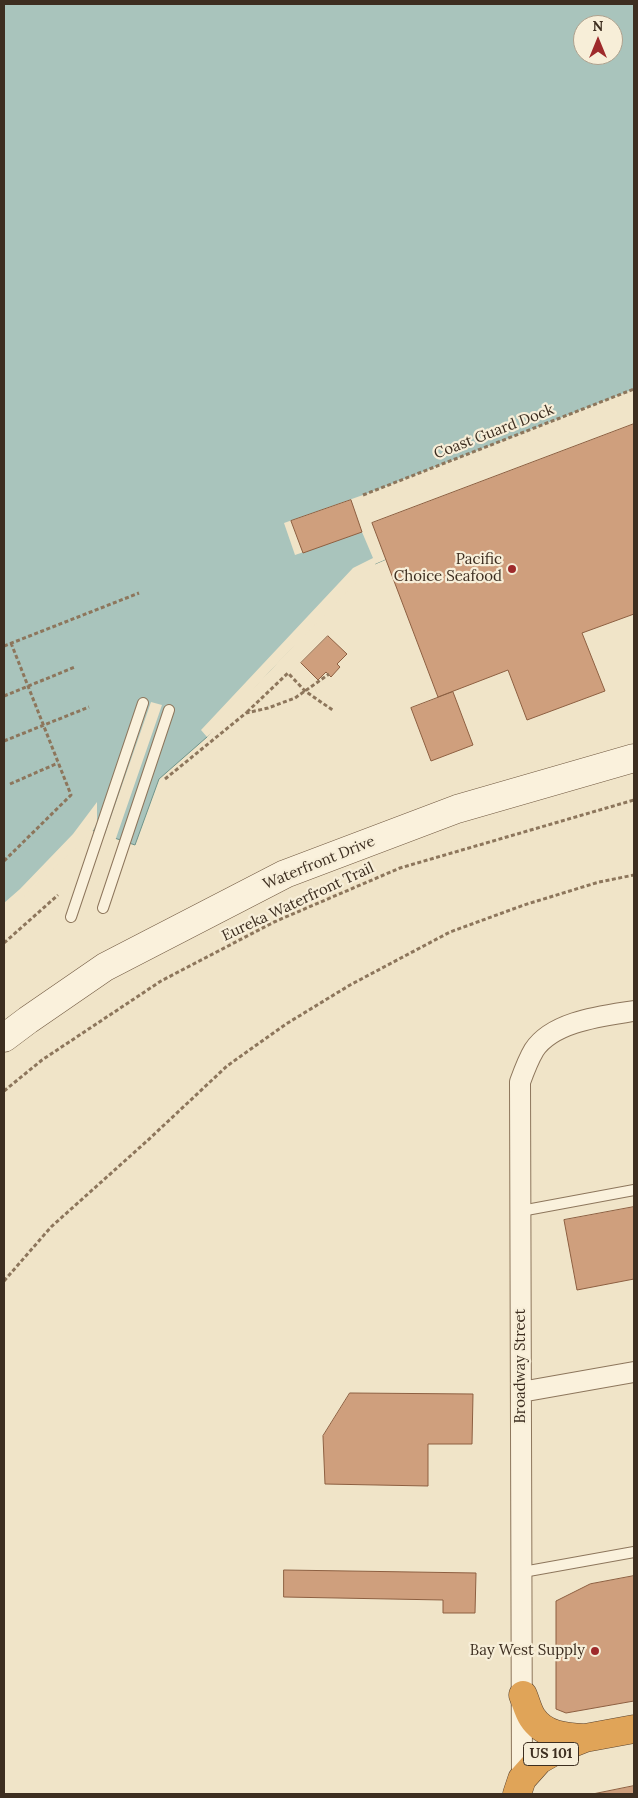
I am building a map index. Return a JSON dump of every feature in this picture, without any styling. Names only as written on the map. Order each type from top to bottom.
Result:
[{"type":"highway","points":[[523,1695],[532,1718],[545,1731],[564,1737],[586,1738]]},
{"type":"highway","name":"US 101","points":[[520,1786],[540,1760],[560,1748],[586,1738],[634,1729]]},
{"type":"street","name":"Waterfront Drive","points":[[4,1038],[105,967],[286,874],[457,809],[634,758]]},
{"type":"street","name":"Broadway Street","points":[[520,1786],[523,1695],[523,1572],[520,1082],[526,1065],[536,1048],[548,1037],[580,1021],[634,1011]]},
{"type":"street","points":[[521,1392],[634,1372]]},
{"type":"lane","points":[[71,917],[143,703]]},
{"type":"lane","points":[[103,908],[168,710]]},
{"type":"lane","points":[[521,1211],[634,1190]]},
{"type":"lane","points":[[523,1572],[634,1552]]},
{"type":"path","name":"Coast Guard Dock","points":[[363,495],[634,389]]},
{"type":"path","points":[[4,646],[139,593]]},
{"type":"path","points":[[4,861],[71,795],[12,643]]},
{"type":"path","points":[[4,696],[74,667]]},
{"type":"path","points":[[163,781],[246,713],[288,673],[305,691],[334,711]]},
{"type":"path","points":[[246,713],[268,708],[295,698],[328,674]]},
{"type":"path","points":[[4,741],[89,707]]},
{"type":"path","points":[[10,784],[58,763]]},
{"type":"path","name":"Eureka Waterfront Trail","points":[[4,1092],[42,1060],[161,981],[274,922],[400,868],[634,800]]},
{"type":"path","points":[[4,943],[87,870]]},
{"type":"path","points":[[4,1280],[51,1227],[227,1066],[286,1024],[350,985],[450,932],[524,905],[599,882],[634,875]]},
{"type":"water","points":[[4,4],[634,4],[634,452],[375,564],[364,571],[207,737],[159,779],[135,845],[91,830],[4,913]]},
{"type":"pier","points":[[634,389],[634,452],[375,564],[376,566],[365,573],[271,670],[222,724],[207,737],[201,730],[353,568],[373,558],[362,532],[295,555],[284,523],[363,495]]},
{"type":"pier","points":[[151,702],[162,705],[115,841],[104,837]]},
{"type":"pier","points":[[97,802],[97,823],[91,834],[4,915],[4,903],[73,834]]},
{"type":"building","name":"Pacific Choice Seafood","points":[[634,424],[634,614],[582,633],[605,691],[527,720],[508,670],[438,697],[372,523]]},
{"type":"building","points":[[351,500],[362,532],[303,553],[291,521]]},
{"type":"building","points":[[328,636],[347,654],[337,664],[340,667],[331,677],[326,672],[318,680],[301,663]]},
{"type":"building","points":[[453,692],[473,745],[431,761],[411,708]]},
{"type":"building","points":[[634,1207],[634,1279],[577,1290],[564,1220]]},
{"type":"building","points":[[350,1393],[473,1394],[472,1444],[428,1444],[428,1486],[325,1484],[323,1436]]},
{"type":"building","points":[[284,1570],[476,1573],[475,1613],[443,1613],[443,1600],[284,1597]]},
{"type":"building","name":"Bay West Supply","points":[[634,1576],[634,1701],[566,1713],[556,1709],[556,1601],[590,1584]]},
{"type":"building","points":[[634,1786],[634,1794],[593,1794]]},
{"type":"place","name":"Pacific Choice Seafood","points":[[512,569]]},
{"type":"place","name":"Bay West Supply","points":[[595,1651]]}]
